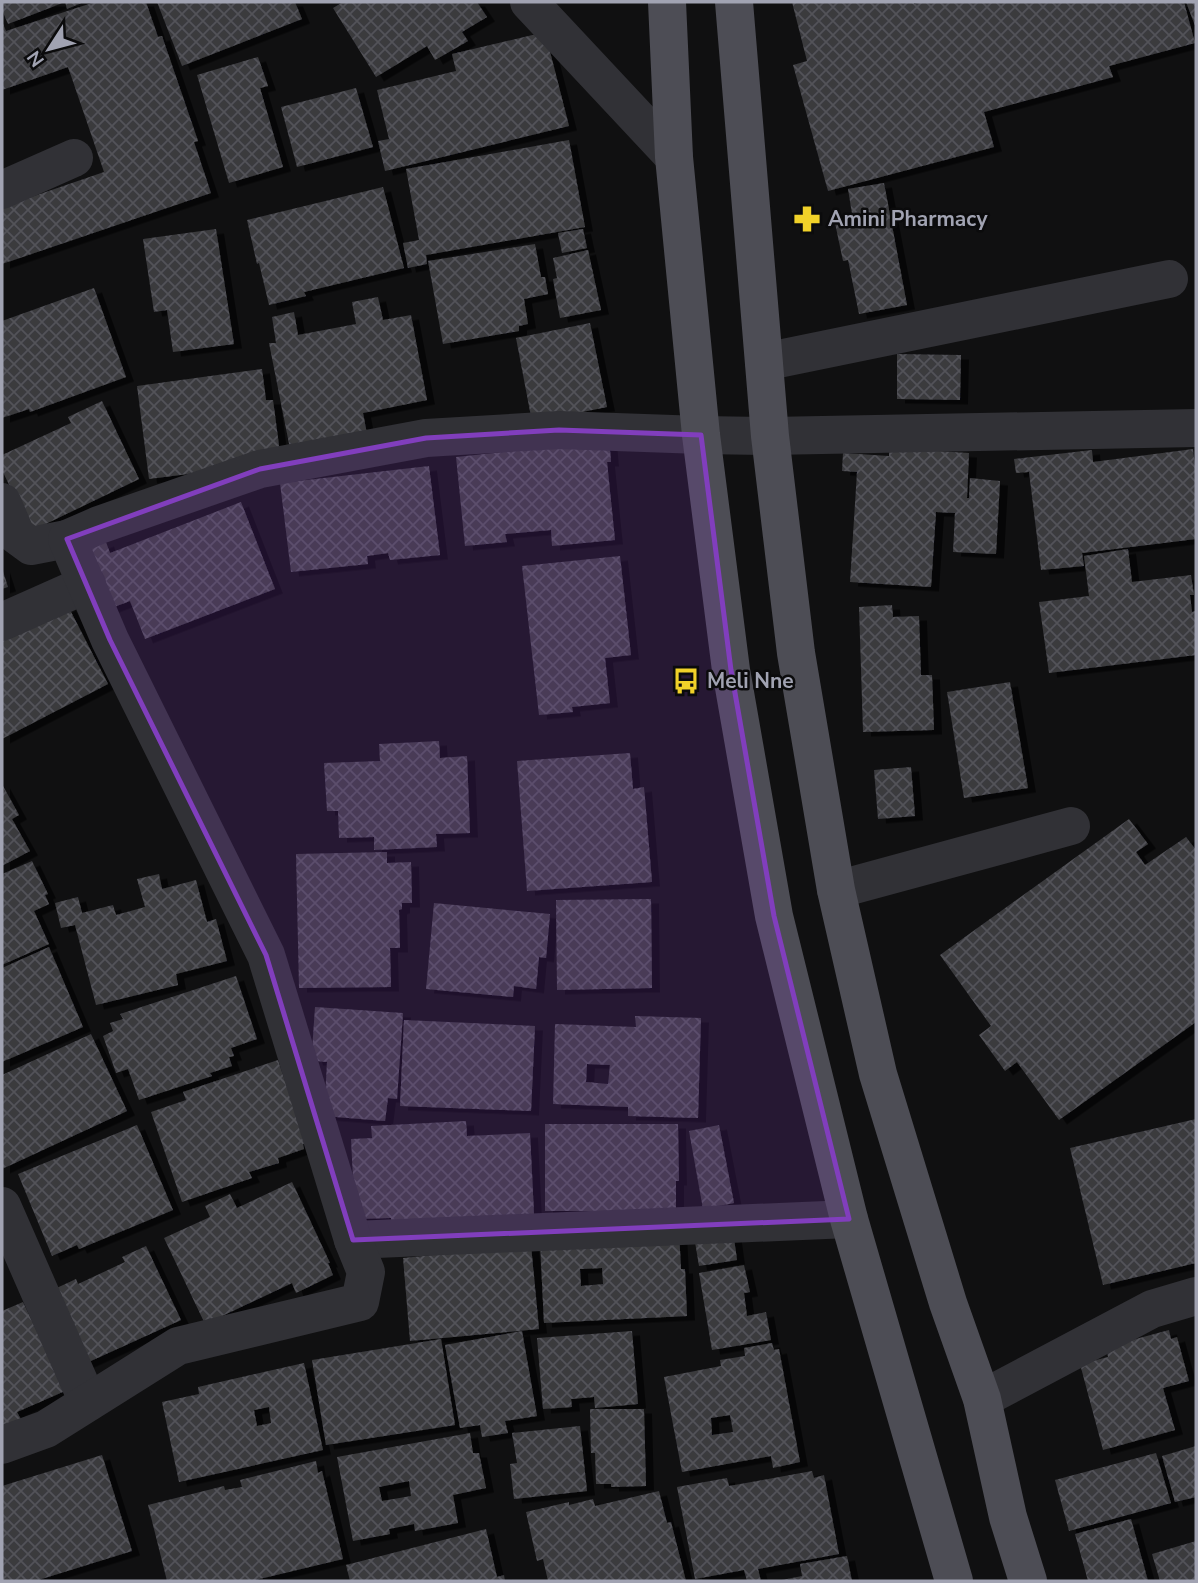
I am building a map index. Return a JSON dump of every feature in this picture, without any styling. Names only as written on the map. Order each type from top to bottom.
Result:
[{"type":"main road","points":[[667,2],[674,156],[701,435],[732,670],[774,916],[849,1219],[954,1581]]},
{"type":"main road","points":[[734,2],[770,436],[796,653],[836,890],[878,1074],[948,1303],[982,1399],[1008,1517],[1028,1581]]},
{"type":"street","points":[[529,2],[674,156]]},
{"type":"street","points":[[2,190],[74,158]]},
{"type":"street","points":[[764,362],[1169,279]]},
{"type":"street","points":[[2,502],[16,535],[31,546],[67,539],[99,525],[260,469],[426,438],[559,430],[770,436],[1196,428]]},
{"type":"street","points":[[2,1444],[46,1429],[178,1346],[360,1302],[366,1272],[353,1240],[266,955],[110,639],[67,539]]},
{"type":"street","points":[[2,622],[86,584]]},
{"type":"street","points":[[836,890],[1071,826]]},
{"type":"street","points":[[2,1206],[88,1402]]},
{"type":"street","points":[[353,1240],[849,1219]]},
{"type":"street","points":[[982,1399],[1152,1309],[1196,1296]]},
{"type":"highlighted area","points":[[559,430],[701,435],[731,670],[774,916],[849,1219],[353,1240],[266,955],[110,640],[67,539],[260,469],[426,438]]},
{"type":"building","points":[[2,2],[65,2],[8,24],[2,10]]},
{"type":"building","points":[[65,2],[84,2],[67,9]]},
{"type":"building","points":[[95,2],[146,2],[158,37],[162,36],[198,141],[194,142],[211,193],[2,264],[2,207],[104,172],[68,67],[2,90],[2,21],[6,31]]},
{"type":"building","points":[[157,2],[295,2],[302,19],[182,66]]},
{"type":"building","points":[[343,2],[477,2],[487,17],[462,32],[468,41],[435,60],[427,46],[376,77],[333,8]]},
{"type":"building","points":[[792,2],[1184,2],[1195,43],[1109,66],[1113,77],[984,112],[994,147],[828,191],[793,65],[807,61]]},
{"type":"building","points":[[1186,2],[1196,2],[1196,28]]},
{"type":"building","points":[[545,32],[569,126],[385,171],[378,141],[389,139],[377,90],[456,71],[452,54]]},
{"type":"building","points":[[258,57],[268,86],[260,88],[283,167],[229,183],[197,75]]},
{"type":"building","points":[[356,88],[373,147],[297,167],[281,107]]},
{"type":"building","points":[[569,140],[585,227],[426,255],[427,264],[408,268],[403,243],[419,240],[406,169]]},
{"type":"building","points":[[884,183],[907,305],[859,314],[848,260],[843,261],[835,223],[853,220],[848,189]]},
{"type":"building","points":[[383,187],[404,268],[304,292],[306,296],[269,305],[247,220]]},
{"type":"building","points":[[216,229],[234,344],[173,352],[167,310],[154,312],[143,239]]},
{"type":"building","points":[[583,229],[587,248],[562,253],[558,233]]},
{"type":"building","points":[[535,244],[541,277],[545,277],[548,294],[524,299],[528,324],[519,326],[519,331],[443,344],[428,261]]},
{"type":"building","points":[[588,250],[601,310],[560,318],[553,279],[557,278],[553,258]]},
{"type":"building","points":[[94,288],[126,377],[30,412],[29,409],[2,418],[2,321]]},
{"type":"building","points":[[378,297],[383,320],[411,315],[427,400],[363,413],[369,444],[292,459],[269,343],[276,343],[272,317],[294,312],[298,335],[356,324],[352,302]]},
{"type":"building","points":[[590,323],[607,407],[532,422],[516,338]]},
{"type":"building","points":[[897,354],[961,355],[960,400],[897,399]]},
{"type":"building","points":[[262,369],[266,400],[273,400],[280,453],[266,464],[149,479],[137,386]]},
{"type":"building","points":[[102,401],[139,479],[31,531],[2,470],[2,455],[71,423],[68,417]]},
{"type":"building","points":[[609,438],[611,462],[607,462],[615,540],[552,546],[551,530],[505,534],[507,542],[465,546],[456,457],[590,443]]},
{"type":"building","points":[[889,448],[969,453],[967,498],[970,478],[1000,481],[996,554],[953,552],[955,513],[936,512],[931,587],[850,582],[857,472],[842,471],[843,453],[889,456]]},
{"type":"building","points":[[1193,449],[1196,539],[1082,553],[1084,566],[1041,570],[1029,472],[1016,473],[1014,459],[1092,450],[1093,462]]},
{"type":"building","points":[[429,466],[440,555],[390,560],[388,553],[367,556],[368,564],[291,572],[280,483]]},
{"type":"building","points":[[241,502],[275,589],[145,639],[130,601],[106,610],[83,551],[106,542],[110,553]]},
{"type":"building","points":[[1128,549],[1132,582],[1191,575],[1194,595],[1190,595],[1192,612],[1196,611],[1196,655],[1049,673],[1039,602],[1089,596],[1084,556]]},
{"type":"building","points":[[620,556],[631,655],[605,658],[610,703],[572,707],[573,712],[539,715],[522,566]]},
{"type":"building","points":[[2,568],[8,587],[2,589]]},
{"type":"building","points":[[892,605],[893,617],[919,616],[921,675],[932,675],[934,730],[863,732],[859,607]]},
{"type":"building","points":[[68,606],[108,684],[2,739],[2,640]]},
{"type":"building","points":[[1010,682],[1028,788],[964,798],[947,692]]},
{"type":"building","points":[[439,741],[440,758],[467,756],[470,833],[436,834],[437,847],[374,850],[374,837],[339,838],[338,811],[327,811],[324,763],[380,761],[379,744]]},
{"type":"building","points":[[630,753],[633,789],[644,787],[652,882],[527,891],[517,761]]},
{"type":"building","points":[[911,767],[915,816],[878,819],[874,770]]},
{"type":"building","points":[[2,784],[19,815],[12,819],[30,851],[2,866]]},
{"type":"building","points":[[1129,819],[1148,844],[1136,852],[1145,865],[1186,837],[1196,850],[1196,1022],[1059,1120],[1017,1062],[1005,1071],[979,1035],[991,1026],[940,955]]},
{"type":"building","points":[[387,852],[387,863],[411,862],[412,903],[402,903],[402,909],[399,910],[400,948],[390,948],[391,987],[299,988],[296,854]]},
{"type":"building","points":[[32,861],[48,894],[45,895],[49,904],[34,911],[49,944],[2,965],[2,874]]},
{"type":"building","points":[[159,874],[162,889],[196,880],[207,922],[216,919],[227,961],[176,974],[178,985],[96,1005],[75,925],[61,928],[55,903],[78,897],[82,913],[113,905],[116,915],[145,907],[137,879]]},
{"type":"building","points":[[651,899],[652,988],[557,990],[556,900]]},
{"type":"building","points":[[434,903],[550,914],[546,958],[539,957],[536,989],[514,986],[513,997],[426,989]]},
{"type":"building","points":[[49,947],[83,1027],[2,1062],[2,968]]},
{"type":"building","points":[[236,976],[257,1039],[231,1048],[234,1056],[229,1057],[232,1066],[210,1073],[212,1076],[139,1100],[128,1069],[116,1073],[103,1036],[113,1031],[110,1023],[123,1019],[120,1014]]},
{"type":"building","points":[[315,1007],[403,1013],[397,1099],[388,1098],[385,1121],[324,1116],[327,1062],[315,1061],[312,1051]]},
{"type":"building","points":[[635,1016],[701,1018],[698,1118],[628,1116],[628,1107],[553,1104],[555,1024],[636,1027]],"holes":[[[587,1064],[610,1065],[608,1084],[586,1082]]]},
{"type":"building","points":[[404,1020],[535,1026],[531,1111],[400,1106]]},
{"type":"building","points":[[91,1034],[127,1111],[2,1169],[2,1075]]},
{"type":"building","points":[[278,1060],[306,1143],[303,1144],[304,1149],[278,1158],[279,1163],[249,1172],[252,1178],[182,1202],[151,1112],[186,1100],[183,1092]]},
{"type":"building","points":[[1196,1119],[1196,1263],[1103,1285],[1070,1148]]},
{"type":"building","points":[[466,1121],[467,1136],[530,1133],[534,1214],[392,1229],[391,1218],[355,1219],[351,1139],[372,1138],[371,1126]]},
{"type":"building","points":[[545,1124],[678,1124],[679,1181],[676,1181],[676,1211],[545,1211]]},
{"type":"building","points":[[137,1125],[173,1210],[79,1249],[77,1245],[52,1256],[18,1174]]},
{"type":"building","points":[[719,1125],[734,1203],[703,1209],[689,1131]]},
{"type":"building","points":[[292,1182],[333,1275],[296,1293],[292,1283],[205,1324],[164,1238],[210,1217],[205,1206],[230,1194],[237,1208]]},
{"type":"building","points":[[679,1231],[681,1269],[685,1269],[687,1316],[544,1323],[540,1242]],"holes":[[[602,1268],[603,1284],[581,1286],[580,1269]]]},
{"type":"building","points":[[733,1231],[737,1260],[699,1266],[694,1236]]},
{"type":"building","points":[[531,1245],[539,1329],[410,1341],[403,1258]]},
{"type":"building","points":[[146,1246],[181,1320],[82,1365],[48,1292],[76,1279],[78,1284],[125,1262],[122,1257]]},
{"type":"building","points":[[744,1265],[750,1292],[744,1293],[747,1316],[766,1312],[771,1340],[712,1350],[699,1273]]},
{"type":"building","points":[[23,1302],[65,1391],[17,1412],[24,1425],[2,1435],[2,1311]]},
{"type":"building","points":[[1169,1330],[1171,1339],[1177,1337],[1189,1381],[1163,1388],[1175,1430],[1103,1450],[1080,1364],[1108,1357],[1106,1347]]},
{"type":"building","points":[[522,1331],[537,1416],[505,1421],[508,1433],[482,1437],[480,1425],[460,1428],[445,1345]]},
{"type":"building","points":[[632,1331],[638,1404],[595,1408],[594,1397],[571,1399],[572,1407],[543,1409],[537,1338]]},
{"type":"building","points":[[441,1339],[455,1425],[326,1445],[312,1360]]},
{"type":"building","points":[[772,1343],[774,1350],[779,1349],[800,1462],[773,1468],[771,1456],[682,1472],[664,1377],[721,1366],[720,1360],[745,1356],[744,1348]],"holes":[[[730,1415],[733,1432],[712,1435],[711,1418]]]},
{"type":"building","points":[[304,1363],[323,1450],[179,1482],[162,1402],[199,1394],[198,1387]],"holes":[[[269,1407],[271,1423],[257,1426],[254,1410]]]},
{"type":"building","points":[[590,1409],[644,1409],[646,1486],[611,1487],[611,1484],[596,1484],[595,1453],[591,1453]]},
{"type":"building","points":[[580,1426],[587,1491],[514,1499],[510,1464],[517,1463],[512,1433]]},
{"type":"building","points":[[470,1433],[473,1453],[479,1453],[486,1488],[453,1495],[458,1523],[415,1531],[414,1524],[389,1529],[390,1534],[353,1541],[337,1457]],"holes":[[[409,1481],[411,1496],[382,1501],[379,1487]]]},
{"type":"building","points":[[1196,1446],[1196,1497],[1175,1502],[1162,1456]]},
{"type":"building","points":[[1156,1453],[1171,1503],[1069,1531],[1055,1480]]},
{"type":"building","points":[[102,1455],[132,1551],[35,1581],[2,1581],[2,1486]]},
{"type":"building","points":[[316,1461],[318,1473],[322,1471],[343,1559],[251,1581],[167,1581],[148,1505],[224,1486],[225,1490],[242,1487],[240,1480]]},
{"type":"building","points":[[812,1471],[814,1478],[824,1475],[839,1554],[758,1569],[761,1581],[747,1581],[744,1570],[695,1579],[677,1487],[727,1478],[729,1486]]},
{"type":"building","points":[[659,1491],[667,1523],[671,1522],[686,1581],[548,1581],[543,1559],[537,1561],[526,1512],[593,1499],[595,1506]]},
{"type":"building","points":[[1131,1519],[1148,1581],[1088,1581],[1075,1534]]},
{"type":"building","points":[[486,1529],[497,1577],[504,1575],[505,1581],[350,1581],[346,1565]]},
{"type":"building","points":[[1196,1541],[1196,1581],[1160,1581],[1152,1554]]},
{"type":"building","points":[[847,1556],[852,1581],[782,1581],[802,1576],[800,1564]]},
{"type":"place","name":"Amini Pharmacy","points":[[807,219]]},
{"type":"place","name":"Meli Nne","points":[[686,681]]}]
